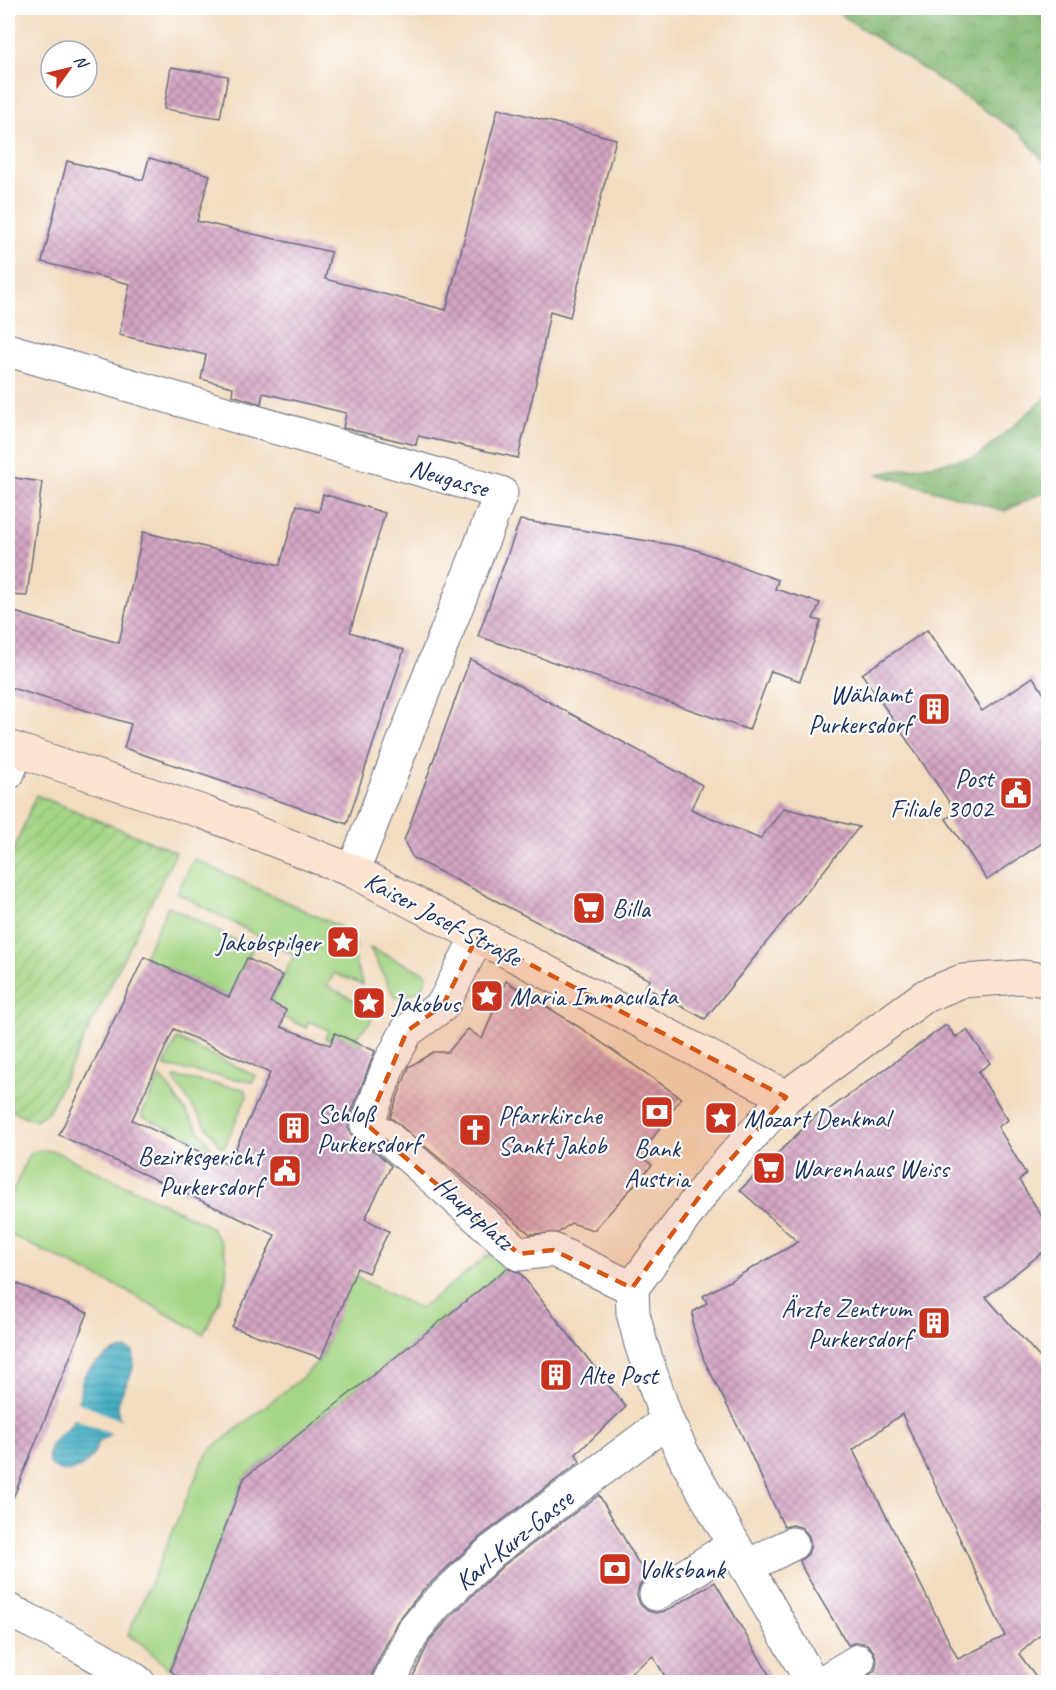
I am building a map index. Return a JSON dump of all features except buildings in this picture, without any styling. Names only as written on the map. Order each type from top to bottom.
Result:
[{"type":"main road","name":"Kaiser Josef-Straße","points":[[11,756],[203,812],[353,872],[786,1097]]},
{"type":"main road","points":[[786,1097],[925,996],[962,981],[1021,977],[1048,980]]},
{"type":"street","name":"Neugasse","points":[[8,350],[501,493],[353,872]]},
{"type":"street","name":"Hauptplatz","points":[[477,937],[444,1005],[407,1031],[388,1067],[367,1125],[387,1137],[519,1254],[553,1250],[632,1288]]},
{"type":"street","points":[[786,1097],[708,1185],[632,1288],[633,1313],[667,1422],[686,1460],[812,1683]]},
{"type":"street","name":"Karl-Kurz-Gasse","points":[[389,1683],[414,1630],[435,1605],[492,1551],[667,1422]]},
{"type":"street","points":[[656,1594],[740,1556],[792,1545]]},
{"type":"street","points":[[8,1610],[87,1650],[120,1669],[138,1683]]},
{"type":"street","points":[[823,1683],[858,1661]]},
{"type":"highlighted area","points":[[477,937],[786,1097],[708,1185],[632,1288],[553,1250],[519,1254],[367,1125],[407,1031],[443,1005]]},
{"type":"green space","points":[[831,8],[1048,8],[1048,166],[1022,135]]},
{"type":"green space","points":[[1048,396],[1048,490],[1005,511],[877,474],[977,457]]},
{"type":"green space","points":[[36,795],[176,852],[48,1112],[35,1121],[8,1109],[8,864]]},
{"type":"green space","points":[[194,859],[344,929],[350,935],[355,944],[353,956],[363,985],[334,973],[327,986],[358,1002],[361,997],[370,994],[379,1007],[370,1022],[355,1038],[363,1042],[358,1054],[325,1038],[329,1030],[309,1021],[306,1028],[267,1009],[294,955],[177,893]]},
{"type":"green space","points":[[168,906],[252,949],[229,997],[144,957]]},
{"type":"green space","points":[[370,948],[427,974],[424,985],[417,992],[395,998]]},
{"type":"green space","points":[[177,1039],[256,1076],[252,1082],[164,1066]]},
{"type":"green space","points":[[160,1076],[212,1148],[141,1116]]},
{"type":"green space","points":[[175,1077],[244,1089],[247,1096],[224,1147],[221,1147],[174,1080]]},
{"type":"green space","points":[[40,1150],[54,1151],[206,1224],[224,1250],[227,1264],[222,1292],[203,1334],[123,1289],[8,1234],[8,1203],[29,1154]]},
{"type":"green space","points":[[494,1251],[510,1266],[244,1478],[170,1670],[141,1643],[128,1635],[201,1465],[210,1450],[304,1376],[321,1358],[336,1320],[292,1299],[313,1256],[420,1309]]},
{"type":"water","points":[[126,1349],[133,1352],[134,1362],[119,1402],[120,1420],[110,1434],[97,1444],[95,1451],[85,1464],[71,1471],[56,1469],[49,1463],[48,1455],[52,1443],[70,1426],[77,1415],[84,1377],[101,1360],[119,1350]]},
{"type":"pier","points":[[77,1402],[123,1421],[113,1434],[72,1418]]},
{"type":"place","name":"Wählamt Purkersdorf","points":[[934,709]]},
{"type":"place","name":"Post Filiale 3002","points":[[1016,793]]},
{"type":"place","name":"Billa","points":[[589,908]]},
{"type":"place","name":"Jakobspilger","points":[[343,942]]},
{"type":"place","name":"Maria Immaculata","points":[[487,996]]},
{"type":"place","name":"Jakobus","points":[[369,1003]]},
{"type":"place","name":"Bank Austria","points":[[657,1112]]},
{"type":"place","name":"Mozart Denkmal","points":[[721,1118]]},
{"type":"place","name":"Schloß Purkersdorf","points":[[294,1128]]},
{"type":"place","name":"Pfarrkirche Sankt Jakob","points":[[475,1130]]},
{"type":"place","name":"Warenhaus Weiss","points":[[769,1168]]},
{"type":"place","name":"Bezirksgericht Purkersdorf","points":[[285,1171]]},
{"type":"place","name":"Ärzte Zentrum Purkersdorf","points":[[934,1323]]},
{"type":"place","name":"Alte Post","points":[[556,1375]]},
{"type":"place","name":"Volksbank","points":[[615,1569]]}]
